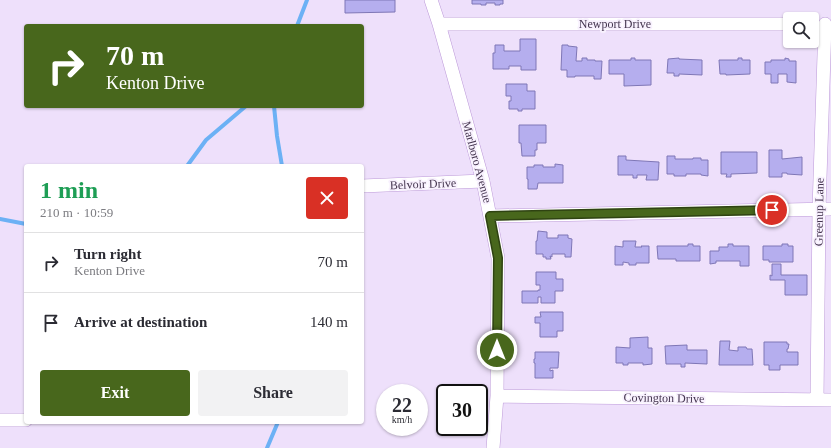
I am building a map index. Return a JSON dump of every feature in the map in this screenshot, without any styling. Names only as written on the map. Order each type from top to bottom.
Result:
[{"type":"street","name":"Marlboro Avenue","points":[[431,0],[483,182],[498,258],[497,396],[493,448]]},
{"type":"street","name":"Newport Drive","points":[[439,24],[783,24]]},
{"type":"street","name":"Greenup Lane","points":[[817,400],[825,209],[823,24]]},
{"type":"street","name":"Belvoir Drive","points":[[364,186],[483,182]]},
{"type":"street","points":[[490,216],[825,209]]},
{"type":"street","name":"Covington Drive","points":[[497,396],[831,400]]},
{"type":"street","points":[[0,420],[24,420]]},
{"type":"building","points":[[345,0],[395,0],[395,12],[345,13]]},
{"type":"building","points":[[472,0],[503,0],[503,4],[472,4]]},
{"type":"building","points":[[520,39],[536,39],[536,70],[521,70],[521,66],[509,66],[509,69],[493,69],[493,53],[495,53],[495,45],[504,45],[504,51],[520,51]]},
{"type":"building","points":[[562,45],[577,47],[576,61],[582,61],[582,58],[587,58],[587,60],[602,61],[601,79],[594,79],[594,76],[567,77],[567,70],[561,70]]},
{"type":"building","points":[[631,58],[635,58],[635,60],[651,60],[651,85],[624,86],[624,74],[609,74],[609,60],[631,60]]},
{"type":"building","points":[[679,58],[702,60],[702,75],[679,74],[679,76],[674,76],[674,73],[667,73],[668,59]]},
{"type":"building","points":[[738,58],[742,58],[742,60],[750,60],[750,74],[720,74],[719,60],[738,60]]},
{"type":"building","points":[[785,58],[789,59],[789,61],[796,61],[796,83],[787,82],[787,74],[778,74],[778,83],[771,83],[771,74],[765,74],[765,62],[771,62],[771,60],[785,60]]},
{"type":"building","points":[[506,84],[527,84],[527,91],[535,91],[535,109],[522,109],[522,111],[518,111],[518,109],[509,109],[509,101],[511,101],[511,96],[506,96]]},
{"type":"building","points":[[519,125],[546,125],[546,143],[537,143],[535,156],[522,156],[521,143],[519,143]]},
{"type":"building","points":[[769,150],[782,150],[782,159],[802,157],[802,175],[782,173],[782,177],[769,177]]},
{"type":"building","points":[[721,152],[757,152],[757,173],[731,174],[731,177],[726,177],[727,174],[721,174]]},
{"type":"building","points":[[618,156],[626,156],[626,160],[659,162],[658,180],[646,180],[647,175],[637,175],[637,178],[633,178],[633,175],[618,175]]},
{"type":"building","points":[[667,156],[675,156],[675,159],[701,158],[701,160],[708,160],[708,176],[701,174],[686,174],[686,176],[674,176],[674,174],[667,174]]},
{"type":"building","points":[[555,164],[563,165],[563,183],[538,183],[537,189],[528,189],[527,167],[543,165],[543,167],[555,167]]},
{"type":"building","points":[[538,231],[547,232],[547,238],[558,238],[558,235],[568,235],[568,238],[572,239],[571,257],[565,257],[565,254],[552,254],[552,257],[550,256],[551,259],[546,259],[546,257],[543,257],[543,254],[536,254]]},
{"type":"building","points":[[623,241],[636,241],[635,247],[649,246],[649,263],[636,263],[636,265],[629,265],[629,263],[623,262],[623,265],[615,265],[615,246],[623,247]]},
{"type":"building","points":[[688,244],[700,246],[700,261],[658,259],[657,246],[688,246]]},
{"type":"building","points":[[728,244],[733,244],[733,246],[749,246],[749,266],[740,266],[740,261],[716,261],[716,263],[710,264],[710,251],[719,251],[719,247],[728,247]]},
{"type":"building","points":[[782,244],[793,246],[793,262],[769,262],[769,260],[763,260],[763,246],[782,246]]},
{"type":"building","points":[[772,264],[781,264],[781,275],[807,275],[807,295],[785,295],[785,280],[770,280],[770,275],[772,276]]},
{"type":"building","points":[[536,272],[556,272],[556,279],[563,279],[563,291],[555,291],[555,303],[541,303],[541,297],[538,297],[538,303],[522,303],[522,291],[540,290],[540,285],[536,285]]},
{"type":"building","points":[[540,312],[563,312],[563,331],[557,331],[557,337],[540,337],[540,323],[535,323],[535,317],[541,317]]},
{"type":"building","points":[[648,337],[648,348],[652,348],[652,364],[643,365],[643,363],[628,363],[628,365],[623,365],[623,363],[616,363],[616,347],[630,348],[630,338]]},
{"type":"building","points":[[720,341],[730,341],[729,350],[738,351],[738,347],[752,349],[753,365],[719,365]]},
{"type":"building","points":[[764,342],[787,342],[787,344],[789,344],[787,352],[798,352],[798,365],[780,365],[780,370],[769,370],[769,365],[764,365]]},
{"type":"building","points":[[687,345],[687,350],[707,350],[707,364],[685,363],[685,367],[681,367],[681,364],[666,364],[665,346]]},
{"type":"building","points":[[535,352],[559,352],[558,368],[550,368],[550,371],[553,370],[553,378],[535,378]]},
{"type":"waterway","points":[[298,24],[307,0]]},
{"type":"waterway","points":[[188,164],[206,140],[244,108]]},
{"type":"waterway","points":[[274,108],[282,164]]},
{"type":"waterway","points":[[0,219],[24,224]]},
{"type":"waterway","points":[[267,448],[277,424]]},
{"type":"route","points":[[497,350],[498,258],[490,216],[772,210]]}]
